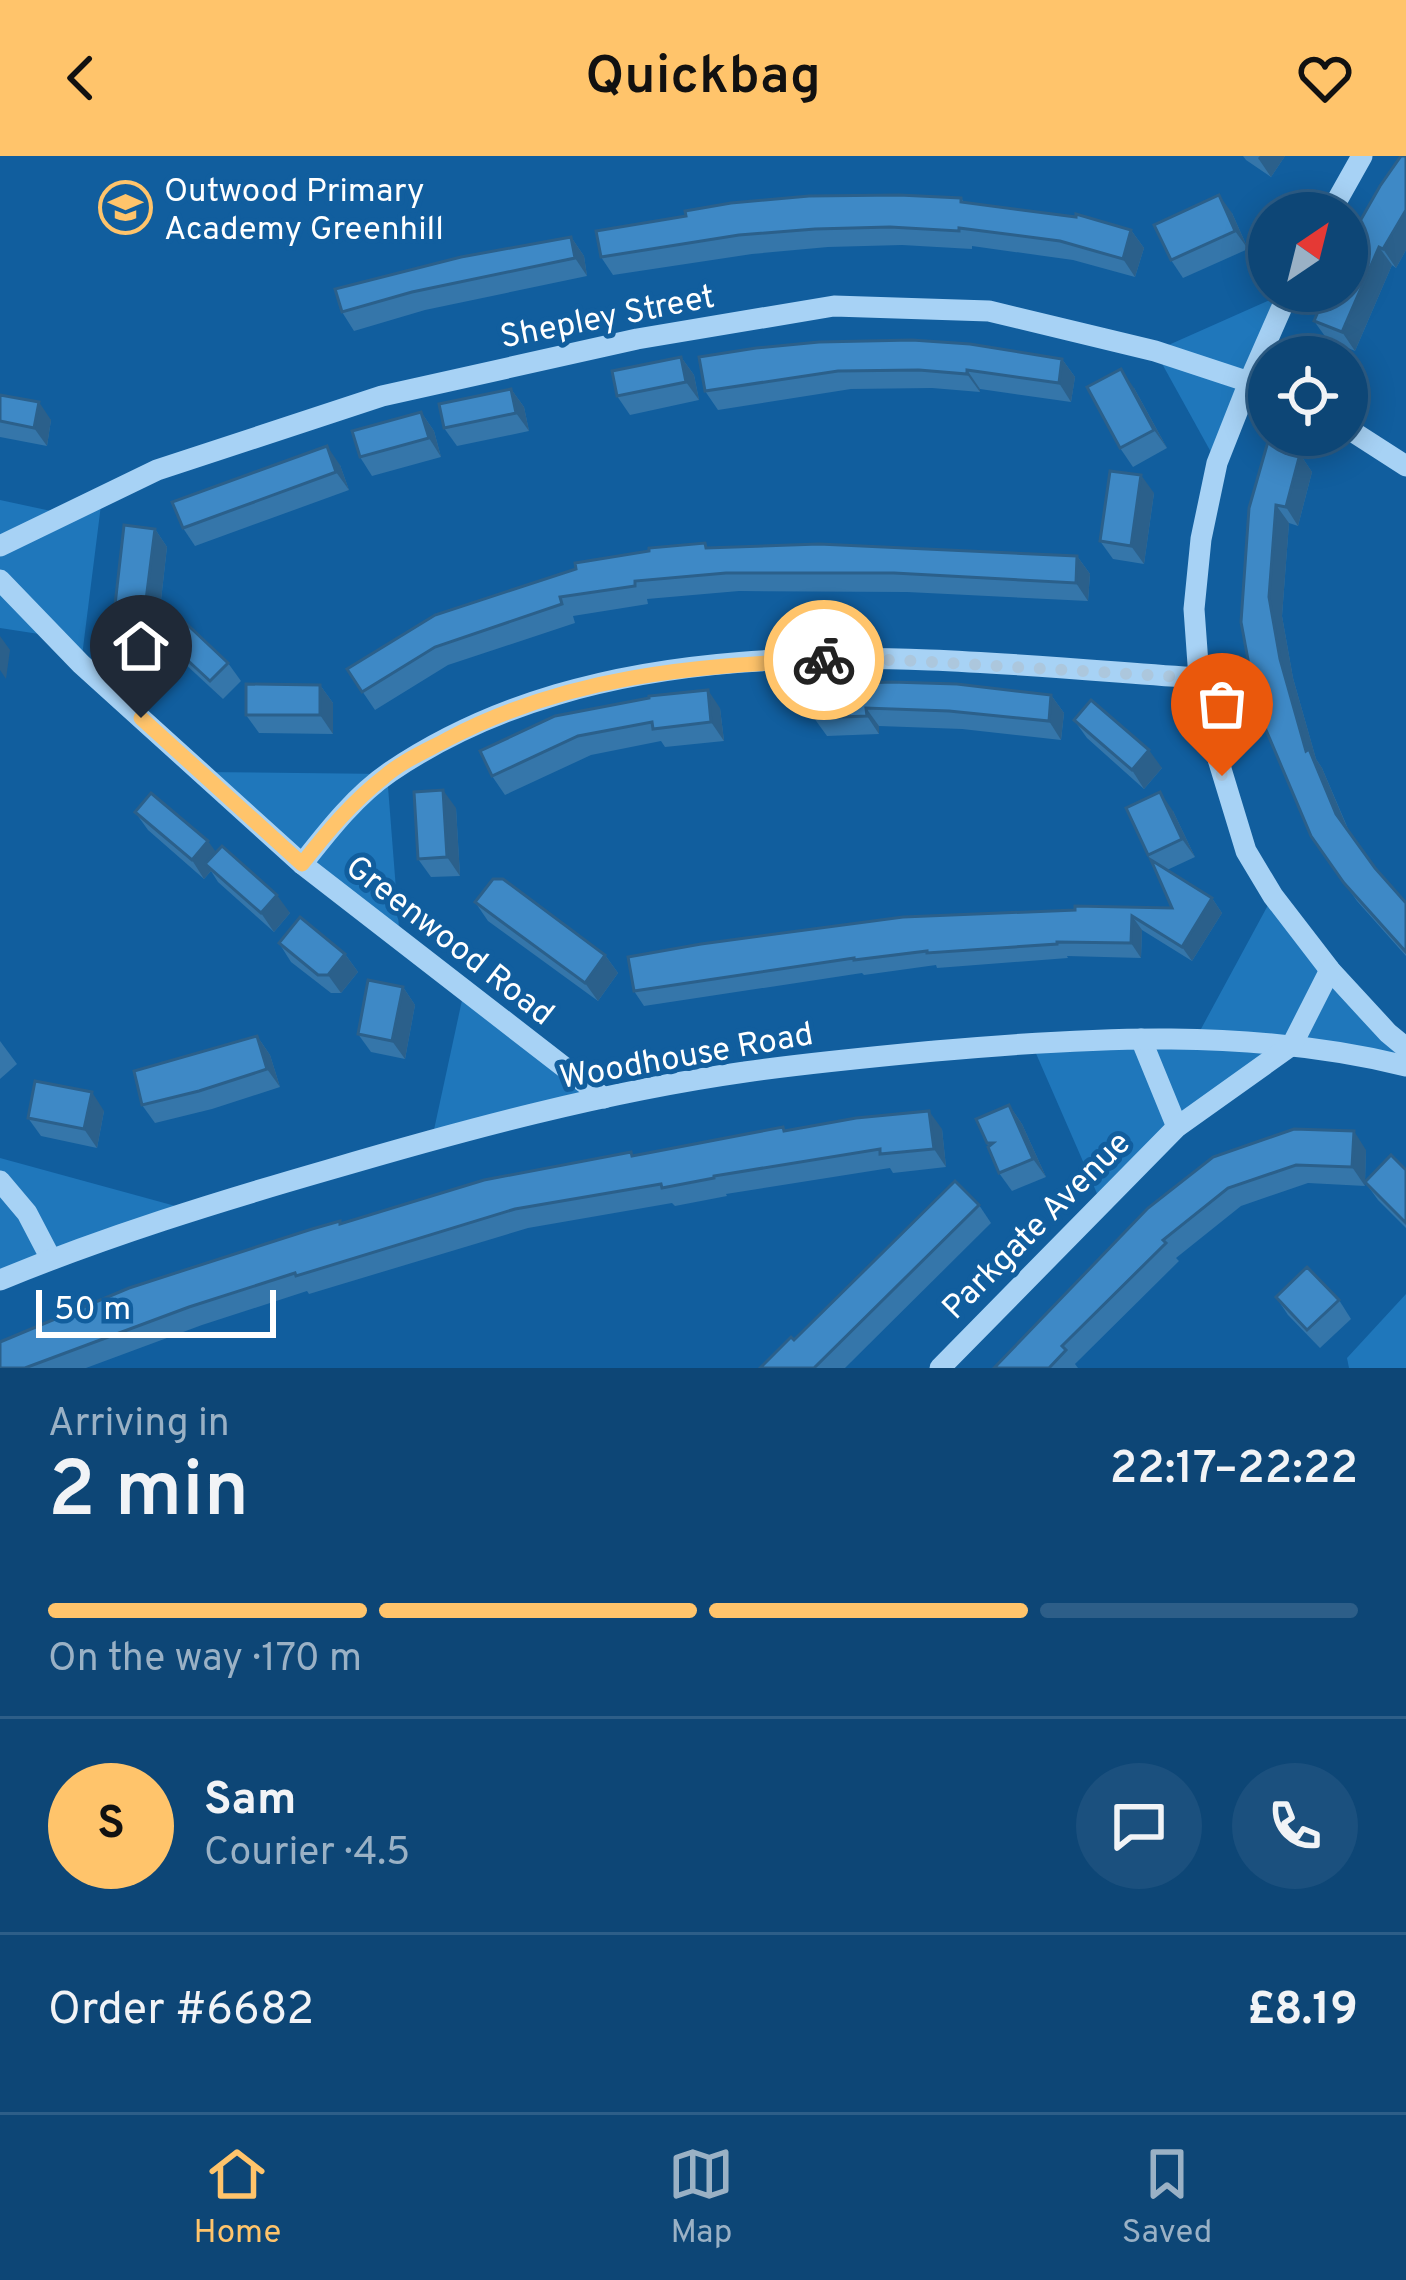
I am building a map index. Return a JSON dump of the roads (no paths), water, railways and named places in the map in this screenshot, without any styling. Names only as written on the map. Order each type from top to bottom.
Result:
[{"type":"street","points":[[1342,192],[1362,156]]},
{"type":"street","name":"Shepley Street","points":[[0,546],[157,470],[382,396],[637,339],[834,306],[989,311],[1248,374]]},
{"type":"street","points":[[1248,398],[1217,463],[1201,539],[1194,608],[1207,723],[1246,851],[1273,896],[1330,970],[1406,1048]]},
{"type":"street","points":[[1368,442],[1406,466]]},
{"type":"street","name":"Greenwood Road","points":[[0,580],[81,664],[302,864],[604,1098]]},
{"type":"street","points":[[302,864],[340,816],[387,774],[475,725],[595,684],[706,665],[860,658],[1199,678]]},
{"type":"street","name":"Parkgate Avenue","points":[[940,1368],[1177,1127],[1292,1045],[1330,970]]},
{"type":"street","name":"Parkgate Avenue","points":[[1141,1039],[1177,1127]]},
{"type":"street","name":"Woodhouse Road","points":[[0,1280],[190,1210],[409,1146],[604,1098],[743,1072],[1031,1042],[1141,1039],[1292,1045],[1406,1066]]},
{"type":"street","points":[[0,1181],[27,1214],[51,1259]]},
{"type":"place","name":"Outwood Primary Academy Greenhill","points":[[125,208]]}]
